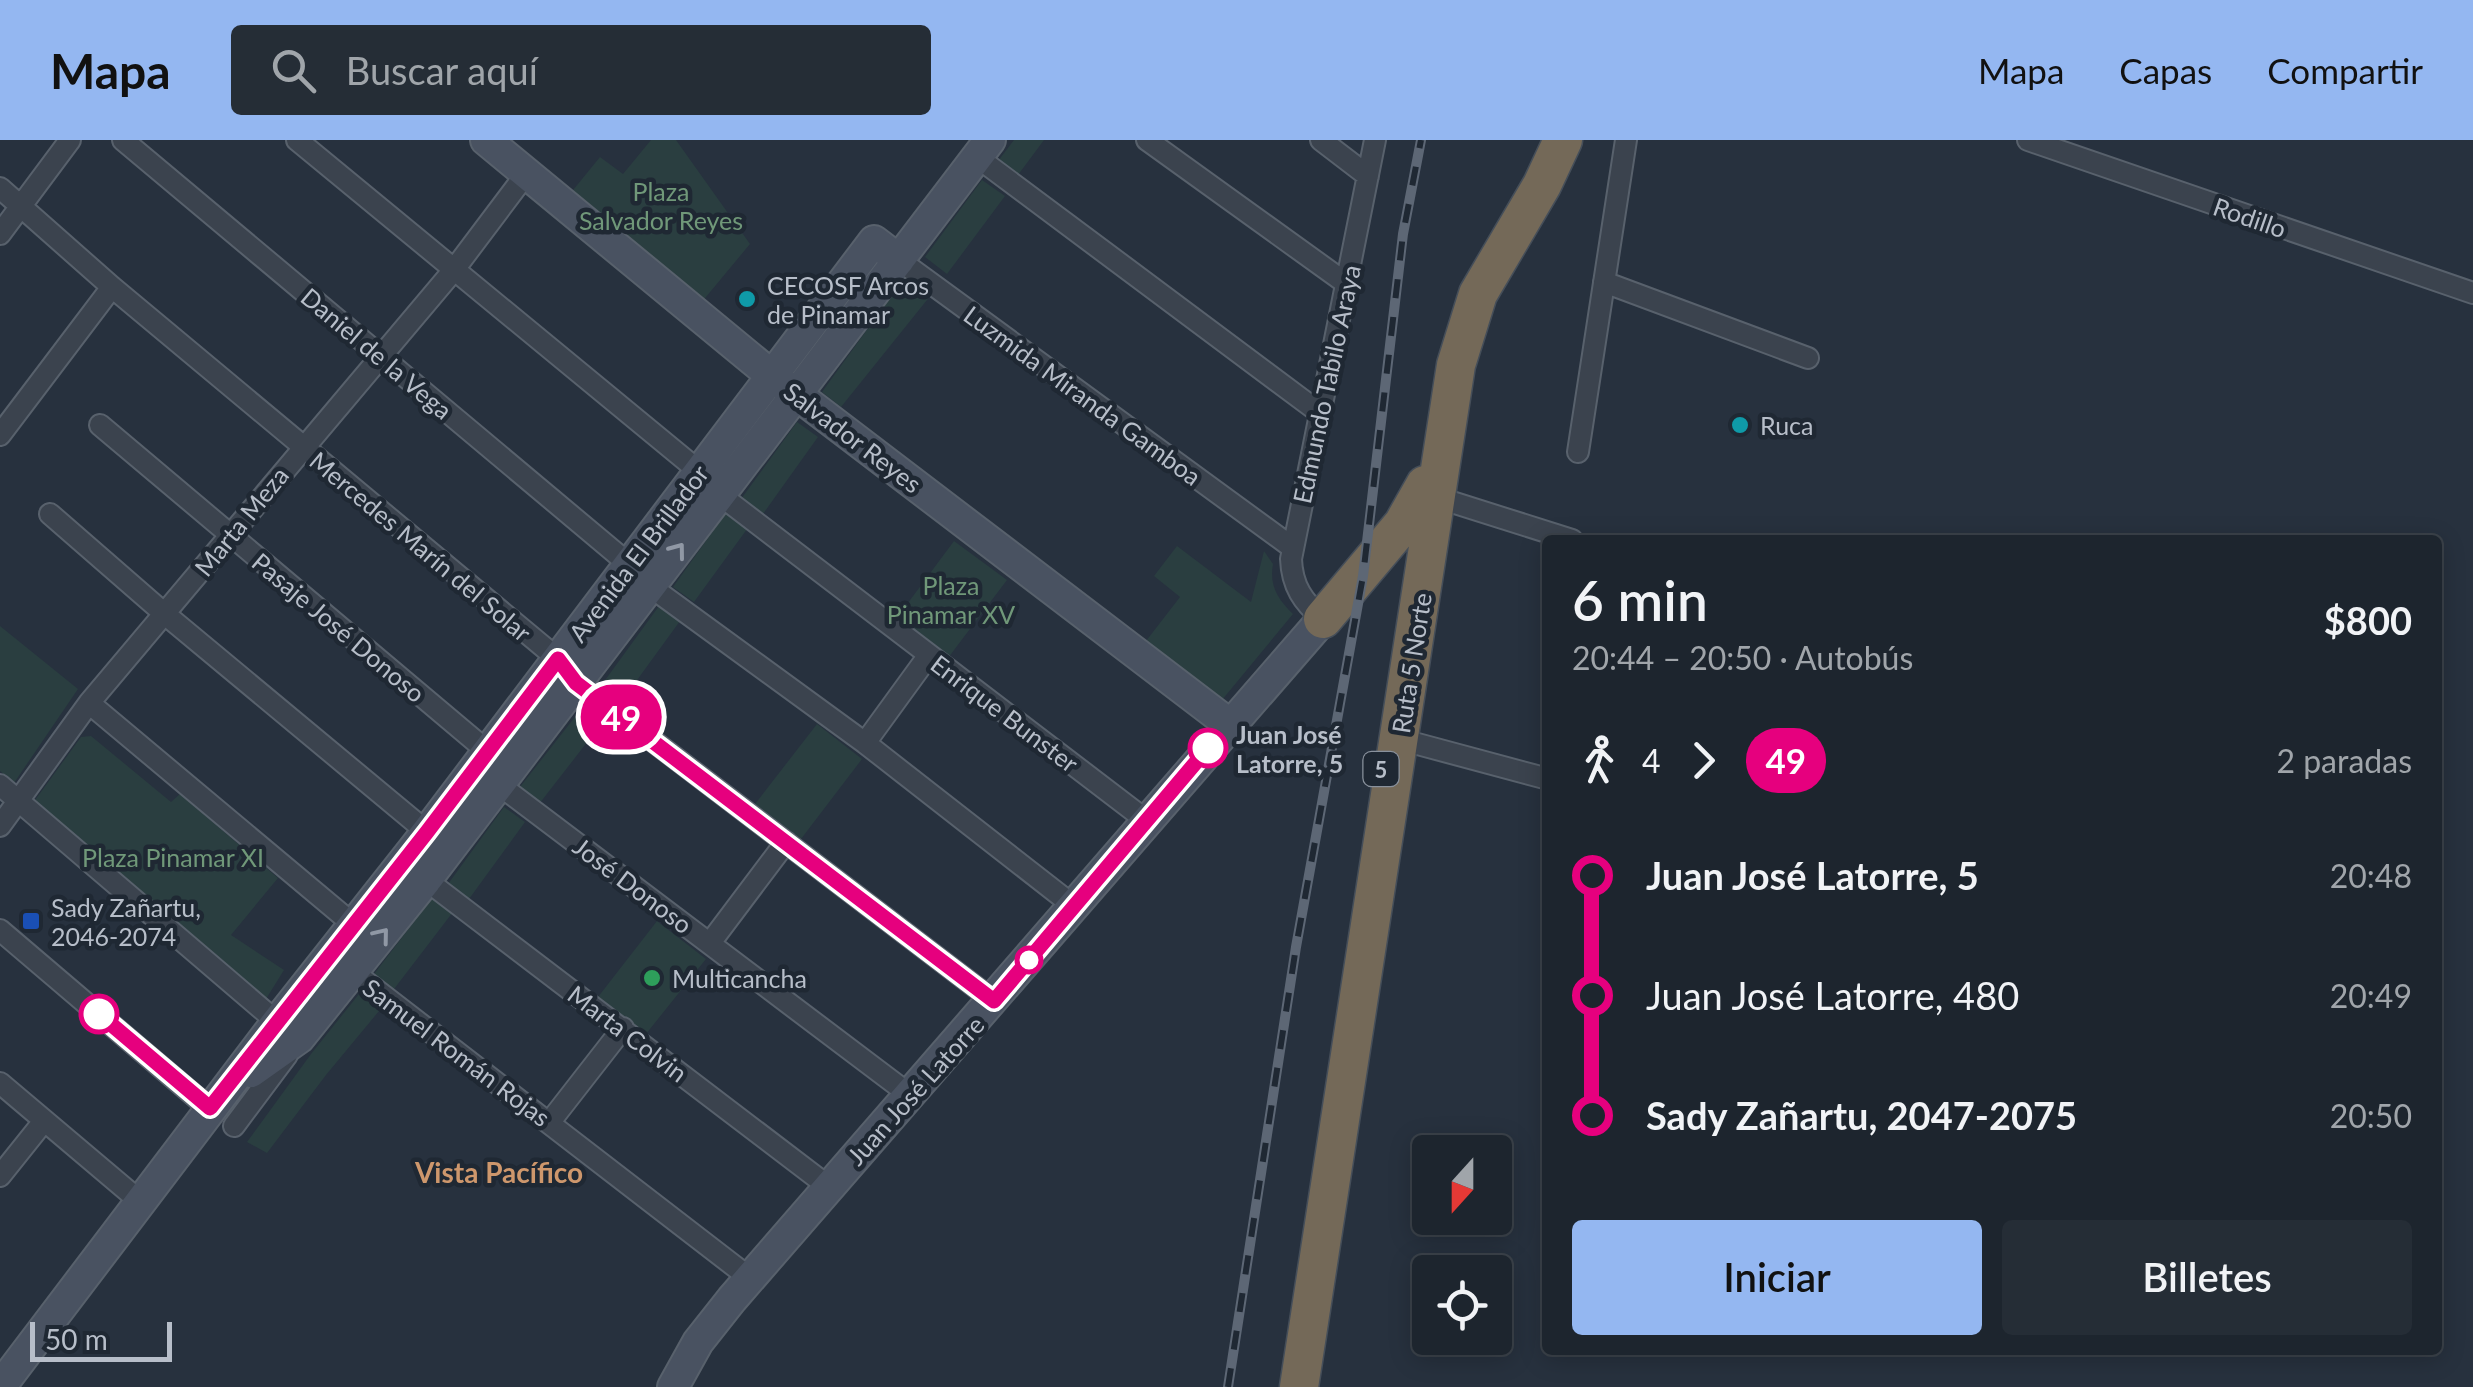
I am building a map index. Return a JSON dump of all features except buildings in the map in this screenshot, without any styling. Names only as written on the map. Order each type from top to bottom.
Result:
[{"type":"highway","name":"Ruta 5 Norte","points":[[1299,1387],[1399,739],[1459,300],[1476,256],[1514,189],[1535,140]]},
{"type":"highway","name":"Ruta 5 Norte","points":[[1286,1387],[1409,585],[1456,365],[1469,314],[1487,275],[1542,185],[1562,140]]},
{"type":"highway","points":[[1323,619],[1430,491]]},
{"type":"highway","points":[[1362,576],[1384,573],[1409,585]]},
{"type":"street","points":[[0,234],[70,140]]},
{"type":"street","name":"Daniel de la Vega","points":[[123,140],[640,576],[864,743],[1074,907]]},
{"type":"street","points":[[297,140],[700,472]]},
{"type":"street","name":"Salvador Reyes","points":[[486,140],[796,394],[1229,724]]},
{"type":"street","points":[[1148,140],[1347,284]]},
{"type":"street","points":[[1321,140],[1368,176]]},
{"type":"street","name":"Edmundo Tabilo Araya","points":[[1323,619],[1297,589],[1292,569],[1293,548],[1376,140]]},
{"type":"street","points":[[1578,452],[1626,140]]},
{"type":"street","name":"Rodillo","points":[[2028,140],[2473,294]]},
{"type":"street","points":[[983,148],[1320,412]]},
{"type":"street","name":"Avenida El Brillador","points":[[0,1387],[142,1203],[288,1030],[354,925],[558,659],[720,495],[983,148]]},
{"type":"street","name":"Marta Meza","points":[[0,826],[46,758],[302,447],[453,271],[526,174]]},
{"type":"street","name":"Mercedes Marín del Solar","points":[[0,188],[112,287],[558,659],[576,683],[994,1001]]},
{"type":"street","name":"Avenida El Brillador","points":[[288,1030],[353,972],[576,683],[700,472],[874,242]]},
{"type":"street","name":"Luzmida Miranda Gamboa","points":[[874,242],[1293,548]]},
{"type":"street","points":[[1604,282],[1808,358]]},
{"type":"street","points":[[0,435],[112,287]]},
{"type":"street","name":"Pasaje José Donoso","points":[[100,425],[487,751]]},
{"type":"street","points":[[1430,491],[1558,535]]},
{"type":"street","name":"Enrique Bunster","points":[[720,495],[1146,820]]},
{"type":"street","points":[[50,514],[427,832]]},
{"type":"street","name":"Juan José Latorre","points":[[673,1387],[706,1331],[1323,619]]},
{"type":"street","points":[[864,743],[930,655]]},
{"type":"street","points":[[90,704],[354,925]]},
{"type":"street","points":[[1399,739],[1542,777]]},
{"type":"street","points":[[0,784],[288,1030]]},
{"type":"street","name":"José Donoso","points":[[498,784],[910,1095]]},
{"type":"street","points":[[710,943],[786,842]]},
{"type":"street","name":"Marta Colvin","points":[[426,880],[829,1188]]},
{"type":"street","points":[[0,930],[223,1108]]},
{"type":"street","name":"Samuel Román Rojas","points":[[353,972],[751,1279]]},
{"type":"street","points":[[550,1123],[623,1028]]},
{"type":"street","points":[[0,1083],[142,1203]]},
{"type":"street","points":[[0,1176],[44,1121]]},
{"type":"green space","name":"Plaza Salvador Reyes","points":[[651,140],[676,140],[750,244],[701,303],[569,195],[600,157],[623,174]]},
{"type":"green space","points":[[1014,140],[1044,140],[1018,175],[998,161]]},
{"type":"green space","points":[[982,180],[1005,196],[947,274],[925,257]]},
{"type":"green space","points":[[905,277],[931,295],[841,407],[822,392]]},
{"type":"green space","points":[[797,422],[818,437],[763,514],[741,499]]},
{"type":"green space","points":[[728,510],[750,525],[694,602],[673,587]]},
{"type":"green space","name":"Plaza Pinamar XV","points":[[954,541],[1007,580],[948,658],[896,619]]},
{"type":"green space","points":[[1177,546],[1251,602],[1264,551],[1273,564],[1276,592],[1293,614],[1222,700],[1146,641],[1180,597],[1154,576]]},
{"type":"green space","points":[[659,606],[680,621],[624,698],[603,683]]},
{"type":"green space","points":[[0,626],[78,689],[14,783],[0,771]]},
{"type":"green space","points":[[582,708],[602,723],[536,808],[516,792]]},
{"type":"green space","points":[[817,724],[862,759],[801,839],[755,804]]},
{"type":"green space","name":"Plaza Pinamar XI","points":[[91,736],[171,802],[180,794],[278,878],[231,935],[284,970],[266,999],[33,803],[81,737]]},
{"type":"green space","points":[[504,807],[525,822],[469,899],[448,884]]},
{"type":"green space","points":[[433,897],[453,912],[391,993],[371,978]]},
{"type":"green space","name":"Multicancha","points":[[657,921],[706,959],[646,1034],[598,997]]},
{"type":"green space","points":[[363,989],[384,1005],[267,1153],[247,1142],[311,1054]]},
{"type":"railway","points":[[1228,1387],[1296,947],[1363,576],[1403,234],[1421,140]]},
{"type":"bus line","name":"49","points":[[99,1014],[210,1108],[558,659],[576,683],[994,1001],[1208,748]]},
{"type":"place","name":"CECOSF Arcos de Pinamar","points":[[747,299]]},
{"type":"place","name":"Ruca","points":[[1740,425]]},
{"type":"place","name":"Juan José Latorre, 5","points":[[1208,748]]},
{"type":"place","name":"Sady Zañartu, 2046-2074","points":[[31,921]]},
{"type":"place","name":"Multicancha","points":[[652,978]]},
{"type":"district","name":"Vista Pacífico","points":[[499,1172]]}]
